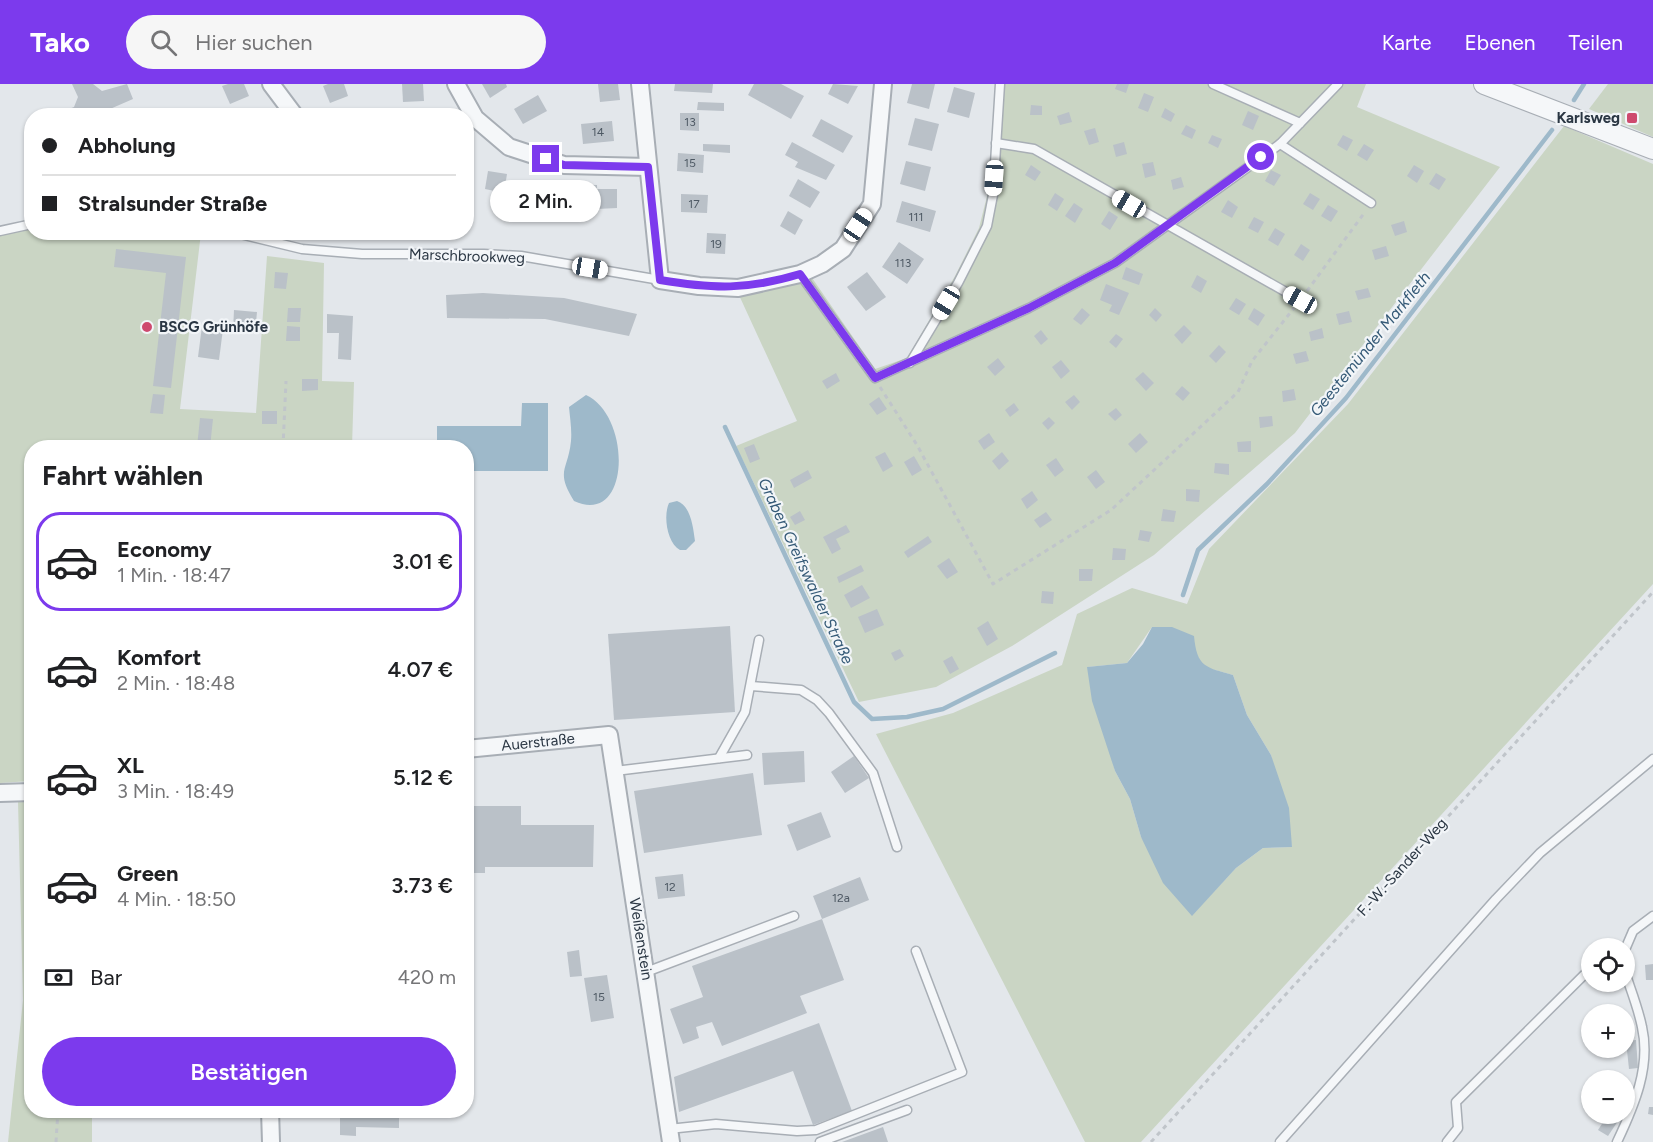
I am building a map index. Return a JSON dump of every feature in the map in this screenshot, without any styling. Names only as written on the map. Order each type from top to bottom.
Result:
[{"type":"street","points":[[271,84],[289,108]]},
{"type":"street","points":[[456,84],[466,108]]},
{"type":"street","points":[[640,84],[660,280]]},
{"type":"street","name":"Marschbrookweg","points":[[660,280],[699,286],[738,288],[800,274],[822,264],[843,249],[873,204],[883,84]]},
{"type":"street","points":[[1484,84],[1653,149]]},
{"type":"street","points":[[474,122],[509,147],[564,165],[648,167]]},
{"type":"street","name":"Auerstraße","points":[[474,748],[609,735]]},
{"type":"street","name":"Weißenstein","points":[[609,735],[670,1136]]},
{"type":"street","points":[[0,793],[24,792]]},
{"type":"street","points":[[270,1118],[271,1142]]},
{"type":"lane","points":[[910,363],[958,283],[987,226],[993,195],[1000,84]]},
{"type":"lane","points":[[1213,84],[1300,123]]},
{"type":"lane","points":[[800,274],[875,378],[1029,308],[1115,263],[1280,144],[1338,84]]},
{"type":"lane","points":[[996,143],[1034,149],[1300,300]]},
{"type":"lane","points":[[1280,144],[1371,203]]},
{"type":"lane","points":[[0,231],[24,226]]},
{"type":"lane","name":"Marschbrookweg","points":[[265,240],[302,249],[362,254],[521,256],[660,280]]},
{"type":"lane","points":[[719,758],[745,712],[759,640]]},
{"type":"lane","points":[[751,686],[801,690],[829,713],[873,773],[897,847]]},
{"type":"lane","points":[[615,771],[747,754]]},
{"type":"lane","points":[[1280,1142],[1533,860],[1653,759]]},
{"type":"lane","points":[[646,972],[794,916]]},
{"type":"lane","points":[[1630,938],[1633,931],[1653,916]]},
{"type":"lane","points":[[670,1136],[716,1124],[797,1131],[816,1130],[962,1072],[916,951]]},
{"type":"lane","points":[[1447,1142],[1458,1128],[1456,1102],[1581,978]]},
{"type":"lane","points":[[1617,1142],[1635,1104],[1646,1054],[1642,1026],[1631,992]]},
{"type":"lane","points":[[820,1142],[907,1110]]},
{"type":"path","points":[[875,378],[917,445],[993,584],[1111,510],[1238,392],[1252,361],[1371,203]]},
{"type":"path","points":[[283,440],[286,381]]},
{"type":"path","name":"F.-W.-Sander-Weg","points":[[1151,1142],[1653,592]]},
{"type":"path","points":[[56,1142],[58,1118]]},
{"type":"green space","points":[[996,84],[1366,84],[1357,107],[1500,167],[1295,433],[1154,555],[1012,646],[936,687],[859,702],[736,446],[797,421],[738,293],[810,275],[875,369],[907,358],[955,276],[979,228],[989,188]]},
{"type":"green space","points":[[1608,84],[1653,84],[1653,137],[1589,109]]},
{"type":"green space","points":[[1564,126],[1653,164],[1653,584],[1141,1142],[1085,1142],[876,734],[953,713],[1062,665],[1077,614],[1132,588],[1187,604],[1209,549],[1348,404]],"holes":[[[1152,627],[1196,654],[1204,667],[1233,675],[1247,715],[1271,755],[1292,847],[1263,848],[1236,868],[1192,915],[1141,837],[1130,799],[1115,771],[1088,667],[1127,663]]]},
{"type":"green space","points":[[24,230],[24,240],[200,240],[180,409],[256,413],[267,256],[324,263],[322,381],[354,382],[352,440],[24,440],[24,781],[0,783],[0,235]]},
{"type":"green space","points":[[18,802],[24,802],[24,1118],[92,1118],[92,1142],[8,1142],[23,1000]]},
{"type":"water","points":[[586,395],[601,407],[612,424],[619,466],[615,484],[606,498],[593,505],[574,501],[568,491],[564,476],[571,441],[569,407]]},
{"type":"water","points":[[522,403],[548,403],[548,471],[474,471],[474,440],[437,440],[437,426],[521,426]]},
{"type":"water","points":[[677,501],[688,512],[693,530],[695,541],[686,550],[676,547],[667,529],[667,508],[669,503]]},
{"type":"water","points":[[1152,627],[1172,627],[1194,636],[1197,654],[1204,664],[1233,675],[1247,715],[1271,755],[1289,808],[1292,847],[1263,848],[1236,868],[1192,916],[1163,883],[1141,837],[1130,799],[1115,771],[1092,701],[1087,667],[1127,663],[1143,644]]},
{"type":"building","points":[[72,84],[93,84],[102,91],[127,84],[133,99],[112,108],[72,108],[78,97]]},
{"type":"building","points":[[244,84],[249,96],[230,104],[222,86]]},
{"type":"building","points":[[344,84],[348,96],[330,103],[323,86]]},
{"type":"building","points":[[402,84],[423,84],[424,101],[403,102]]},
{"type":"building","points":[[482,84],[506,84],[507,87],[490,98]]},
{"type":"building","points":[[598,84],[618,84],[620,100],[600,102]]},
{"type":"building","points":[[675,84],[713,84],[712,93],[674,91]]},
{"type":"building","points":[[754,84],[781,84],[804,96],[791,119],[748,95]]},
{"type":"building","points":[[833,84],[858,86],[848,104],[828,94]]},
{"type":"building","points":[[912,84],[935,84],[929,109],[907,103]]},
{"type":"building","points":[[1117,84],[1129,84],[1126,93],[1115,89]]},
{"type":"building","points":[[954,87],[975,93],[969,118],[947,112]]},
{"type":"building","points":[[1144,93],[1154,97],[1148,112],[1138,108]]},
{"type":"building","points":[[538,95],[547,111],[523,124],[514,109]]},
{"type":"building","points":[[698,102],[724,103],[724,111],[697,110]]},
{"type":"building","points":[[1031,105],[1042,106],[1042,115],[1030,115]]},
{"type":"building","points":[[1165,108],[1175,114],[1171,122],[1161,117]]},
{"type":"building","points":[[1248,111],[1259,116],[1253,130],[1242,125]]},
{"type":"building","points":[[1069,112],[1072,122],[1060,125],[1057,116]]},
{"type":"building","points":[[680,113],[699,113],[699,131],[680,130]]},
{"type":"building","points":[[915,118],[939,124],[932,151],[908,145]]},
{"type":"building","points":[[821,119],[853,136],[843,153],[812,136]]},
{"type":"building","points":[[612,121],[614,141],[583,144],[581,124]]},
{"type":"building","points":[[1186,125],[1196,130],[1192,139],[1181,134]]},
{"type":"building","points":[[1095,128],[1099,142],[1089,145],[1084,131]]},
{"type":"building","points":[[1212,135],[1222,139],[1218,148],[1208,143]]},
{"type":"building","points":[[1343,135],[1353,140],[1347,151],[1337,145]]},
{"type":"building","points":[[792,142],[835,165],[826,180],[795,167],[798,162],[785,155]]},
{"type":"building","points":[[1124,142],[1127,154],[1116,157],[1113,145]]},
{"type":"building","points":[[703,144],[730,145],[730,153],[703,151]]},
{"type":"building","points":[[1364,144],[1374,150],[1367,161],[1357,155]]},
{"type":"building","points":[[678,153],[704,155],[703,173],[677,171]]},
{"type":"building","points":[[906,161],[931,167],[925,191],[900,184]]},
{"type":"building","points":[[1153,162],[1156,175],[1145,178],[1142,164]]},
{"type":"building","points":[[1031,165],[1041,172],[1035,181],[1025,175]]},
{"type":"building","points":[[1414,165],[1424,171],[1417,183],[1407,176]]},
{"type":"building","points":[[1271,170],[1281,175],[1274,186],[1265,181]]},
{"type":"building","points":[[488,171],[507,174],[504,193],[485,189]]},
{"type":"building","points":[[1436,173],[1446,179],[1439,190],[1429,184]]},
{"type":"building","points":[[1181,177],[1184,187],[1173,190],[1171,180]]},
{"type":"building","points":[[798,179],[820,192],[810,208],[789,196]]},
{"type":"building","points":[[527,185],[547,187],[545,207],[525,204]]},
{"type":"building","points":[[597,185],[597,189],[617,189],[617,208],[597,209],[597,197],[584,197],[584,207],[564,207],[564,187]]},
{"type":"building","points":[[1055,193],[1064,199],[1057,211],[1048,205]]},
{"type":"building","points":[[1310,193],[1320,199],[1313,210],[1303,204]]},
{"type":"building","points":[[681,194],[708,195],[707,213],[681,212]]},
{"type":"building","points":[[1228,200],[1238,207],[1232,218],[1221,212]]},
{"type":"building","points":[[902,201],[936,211],[930,232],[896,222]]},
{"type":"building","points":[[1074,203],[1083,209],[1075,223],[1065,216]]},
{"type":"building","points":[[1328,205],[1338,211],[1331,222],[1321,216]]},
{"type":"building","points":[[788,211],[803,220],[795,235],[780,226]]},
{"type":"building","points":[[1109,211],[1118,217],[1110,230],[1101,224]]},
{"type":"building","points":[[1254,217],[1264,222],[1258,233],[1248,228]]},
{"type":"building","points":[[1404,221],[1407,232],[1395,236],[1391,225]]},
{"type":"building","points":[[1275,228],[1285,234],[1278,246],[1268,240]]},
{"type":"building","points":[[707,233],[726,234],[725,254],[706,253]]},
{"type":"building","points":[[899,242],[924,259],[907,284],[882,267]]},
{"type":"building","points":[[1301,244],[1310,250],[1303,261],[1294,255]]},
{"type":"building","points":[[1386,246],[1389,256],[1375,260],[1372,250]]},
{"type":"building","points":[[116,249],[186,257],[171,388],[153,386],[166,273],[114,267]]},
{"type":"building","points":[[1126,267],[1143,274],[1139,285],[1122,279]]},
{"type":"building","points":[[275,272],[288,273],[286,289],[274,288]]},
{"type":"building","points":[[867,272],[886,297],[866,311],[847,287]]},
{"type":"building","points":[[1197,275],[1207,281],[1201,293],[1191,287]]},
{"type":"building","points":[[1106,284],[1129,293],[1119,315],[1109,311],[1112,305],[1100,300]]},
{"type":"building","points":[[1368,288],[1371,297],[1358,300],[1355,291]]},
{"type":"building","points":[[483,293],[564,298],[637,314],[629,336],[545,319],[447,318],[446,295]]},
{"type":"building","points":[[1236,298],[1246,304],[1239,315],[1229,309]]},
{"type":"building","points":[[288,308],[301,308],[300,322],[287,322]]},
{"type":"building","points":[[1082,308],[1090,315],[1081,325],[1073,319]]},
{"type":"building","points":[[1155,308],[1162,315],[1156,322],[1149,315]]},
{"type":"building","points":[[1254,308],[1265,315],[1258,326],[1248,319]]},
{"type":"building","points":[[234,310],[257,312],[255,333],[233,331]]},
{"type":"building","points":[[1349,311],[1352,322],[1339,325],[1336,314]]},
{"type":"building","points":[[327,314],[353,316],[351,360],[338,359],[339,333],[327,333]]},
{"type":"building","points":[[1184,325],[1192,333],[1182,344],[1174,335]]},
{"type":"building","points":[[202,326],[223,329],[219,360],[198,357]]},
{"type":"building","points":[[287,326],[300,327],[300,341],[286,341]]},
{"type":"building","points":[[1322,328],[1324,338],[1311,341],[1309,332]]},
{"type":"building","points":[[1041,330],[1048,339],[1041,345],[1034,336]]},
{"type":"building","points":[[1116,334],[1123,339],[1116,348],[1109,342]]},
{"type":"building","points":[[1219,345],[1226,352],[1216,363],[1209,356]]},
{"type":"building","points":[[1306,351],[1309,361],[1296,364],[1293,354]]},
{"type":"building","points":[[998,358],[1005,367],[995,376],[987,367]]},
{"type":"building","points":[[1061,360],[1070,371],[1061,379],[1052,367]]},
{"type":"building","points":[[1143,372],[1154,383],[1146,391],[1135,379]]},
{"type":"building","points":[[836,373],[840,381],[827,389],[822,381]]},
{"type":"building","points":[[302,379],[318,379],[318,390],[302,391]]},
{"type":"building","points":[[1182,386],[1190,393],[1183,401],[1175,394]]},
{"type":"building","points":[[1294,389],[1296,400],[1283,402],[1282,391]]},
{"type":"building","points":[[153,394],[165,395],[163,414],[150,413]]},
{"type":"building","points":[[1074,395],[1080,402],[1072,410],[1065,402]]},
{"type":"building","points":[[879,397],[887,409],[877,415],[869,404]]},
{"type":"building","points":[[1014,403],[1019,410],[1010,417],[1005,410]]},
{"type":"building","points":[[1116,408],[1122,415],[1115,421],[1108,414]]},
{"type":"building","points":[[262,411],[277,411],[277,424],[262,424]]},
{"type":"building","points":[[1272,416],[1273,426],[1260,428],[1259,417]]},
{"type":"building","points":[[1049,417],[1055,423],[1048,430],[1042,423]]},
{"type":"building","points":[[200,418],[213,419],[211,440],[198,440]]},
{"type":"building","points":[[989,433],[995,442],[984,450],[978,441]]},
{"type":"building","points":[[1140,433],[1148,442],[1136,453],[1128,444]]},
{"type":"building","points":[[1251,441],[1251,452],[1238,452],[1237,442]]},
{"type":"building","points":[[754,444],[760,459],[750,463],[744,448]]},
{"type":"building","points":[[885,452],[893,466],[883,472],[875,457]]},
{"type":"building","points":[[1002,452],[1009,461],[999,470],[992,461]]},
{"type":"building","points":[[914,456],[922,470],[912,476],[904,462]]},
{"type":"building","points":[[1056,458],[1064,470],[1055,477],[1046,465]]},
{"type":"building","points":[[1215,463],[1229,464],[1229,475],[1214,473]]},
{"type":"building","points":[[808,470],[812,478],[794,488],[790,480]]},
{"type":"building","points":[[1096,470],[1105,482],[1096,489],[1087,477]]},
{"type":"building","points":[[1186,489],[1200,490],[1199,502],[1186,501]]},
{"type":"building","points":[[1032,491],[1038,500],[1027,509],[1021,499]]},
{"type":"building","points":[[1163,509],[1176,511],[1174,522],[1161,521]]},
{"type":"building","points":[[800,511],[805,520],[795,525],[790,517]]},
{"type":"building","points":[[1046,512],[1052,520],[1040,528],[1034,520]]},
{"type":"building","points":[[846,525],[850,532],[836,539],[841,549],[832,554],[823,537]]},
{"type":"building","points":[[1140,530],[1152,532],[1149,542],[1138,540]]},
{"type":"building","points":[[928,536],[932,542],[908,558],[904,552]]},
{"type":"building","points":[[1113,548],[1126,549],[1125,560],[1112,560]]},
{"type":"building","points":[[949,558],[958,572],[947,579],[937,566]]},
{"type":"building","points":[[861,565],[864,571],[839,583],[837,577]]},
{"type":"building","points":[[1079,569],[1093,569],[1092,581],[1079,581]]},
{"type":"building","points":[[862,585],[870,598],[851,608],[844,595]]},
{"type":"building","points":[[1042,591],[1054,592],[1053,604],[1041,603]]},
{"type":"building","points":[[877,609],[884,625],[865,633],[858,617]]},
{"type":"building","points":[[988,621],[998,639],[987,646],[977,628]]},
{"type":"building","points":[[730,626],[735,712],[614,720],[608,634]]},
{"type":"building","points":[[900,649],[904,656],[895,661],[891,653]]},
{"type":"building","points":[[952,656],[959,669],[950,674],[943,661]]},
{"type":"building","points":[[804,751],[805,782],[764,785],[762,753]]},
{"type":"building","points":[[854,756],[869,778],[845,793],[831,772]]},
{"type":"building","points":[[753,773],[762,835],[644,853],[634,791]]},
{"type":"building","points":[[474,806],[521,806],[521,825],[594,825],[593,867],[485,867],[485,873],[474,873]]},
{"type":"building","points":[[821,812],[831,837],[797,851],[787,825]]},
{"type":"building","points":[[683,874],[685,896],[658,899],[655,877]]},
{"type":"building","points":[[860,877],[869,900],[822,919],[813,896]]},
{"type":"building","points":[[822,919],[844,980],[800,996],[807,1013],[722,1046],[712,1022],[696,1027],[699,1038],[683,1044],[670,1009],[703,997],[692,966]]},
{"type":"building","points":[[579,950],[582,976],[570,977],[567,952]]},
{"type":"building","points":[[1653,964],[1653,980],[1646,980],[1645,965]]},
{"type":"building","points":[[607,975],[614,1018],[591,1022],[584,978]]},
{"type":"building","points":[[819,1023],[852,1111],[813,1125],[793,1071],[679,1112],[674,1077]]},
{"type":"building","points":[[1635,1040],[1638,1068],[1629,1069],[1628,1058],[1635,1058]]},
{"type":"building","points":[[1649,1107],[1653,1107],[1653,1115],[1648,1114]]},
{"type":"building","points":[[340,1118],[399,1118],[399,1128],[356,1127],[356,1136],[340,1135]]},
{"type":"building","points":[[1602,1124],[1616,1124],[1608,1136],[1598,1130]]},
{"type":"building","points":[[883,1127],[888,1142],[842,1142]]},
{"type":"waterway","name":"Geestemünder Markfleth","points":[[1574,100],[1584,84]]},
{"type":"waterway","name":"Geestemünder Markfleth","points":[[1183,595],[1198,550],[1267,484],[1346,398],[1552,130]]},
{"type":"waterway","name":"Graben Greifswalder Straße","points":[[725,427],[854,702],[872,719],[907,717],[943,709],[1055,653]]},
{"type":"place","name":"Karlsweg","points":[[1632,118]]},
{"type":"place","name":"BSCG Grünhöfe","points":[[147,327]]},
{"type":"route","points":[[546,159],[564,165],[648,167],[660,280],[699,286],[738,288],[800,274],[875,378],[1029,308],[1115,263],[1261,157]]}]
